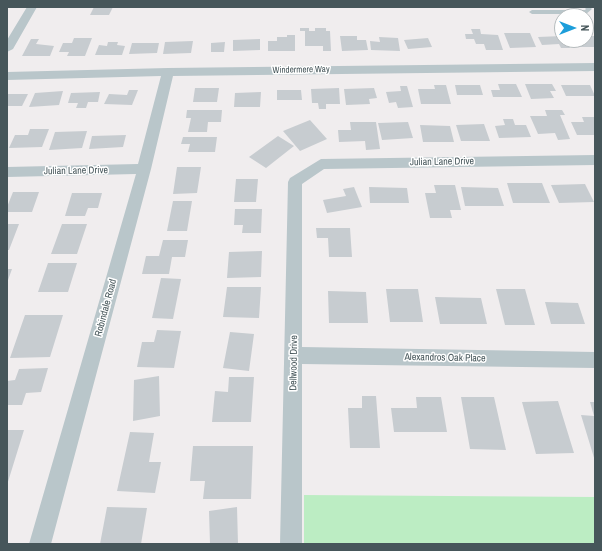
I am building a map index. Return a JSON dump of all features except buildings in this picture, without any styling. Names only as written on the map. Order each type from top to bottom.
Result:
[{"type":"street","points":[[7,49],[32,7]]},
{"type":"street","name":"Windermere Way","points":[[7,76],[168,72],[595,67]]},
{"type":"street","name":"Robindale Road","points":[[40,544],[144,169],[168,72]]},
{"type":"street","name":"Julian Lane Drive","points":[[295,182],[321,164],[595,160]]},
{"type":"street","name":"Julian Lane Drive","points":[[7,172],[144,169]]},
{"type":"street","name":"Dellwood Drive","points":[[291,544],[295,182]]},
{"type":"street","name":"Alexandros Oak Place","points":[[294,355],[595,360]]},
{"type":"lane","points":[[532,12],[586,12],[589,9],[588,7]]},
{"type":"green space","points":[[304,495],[595,497],[595,544],[304,544]]}]
